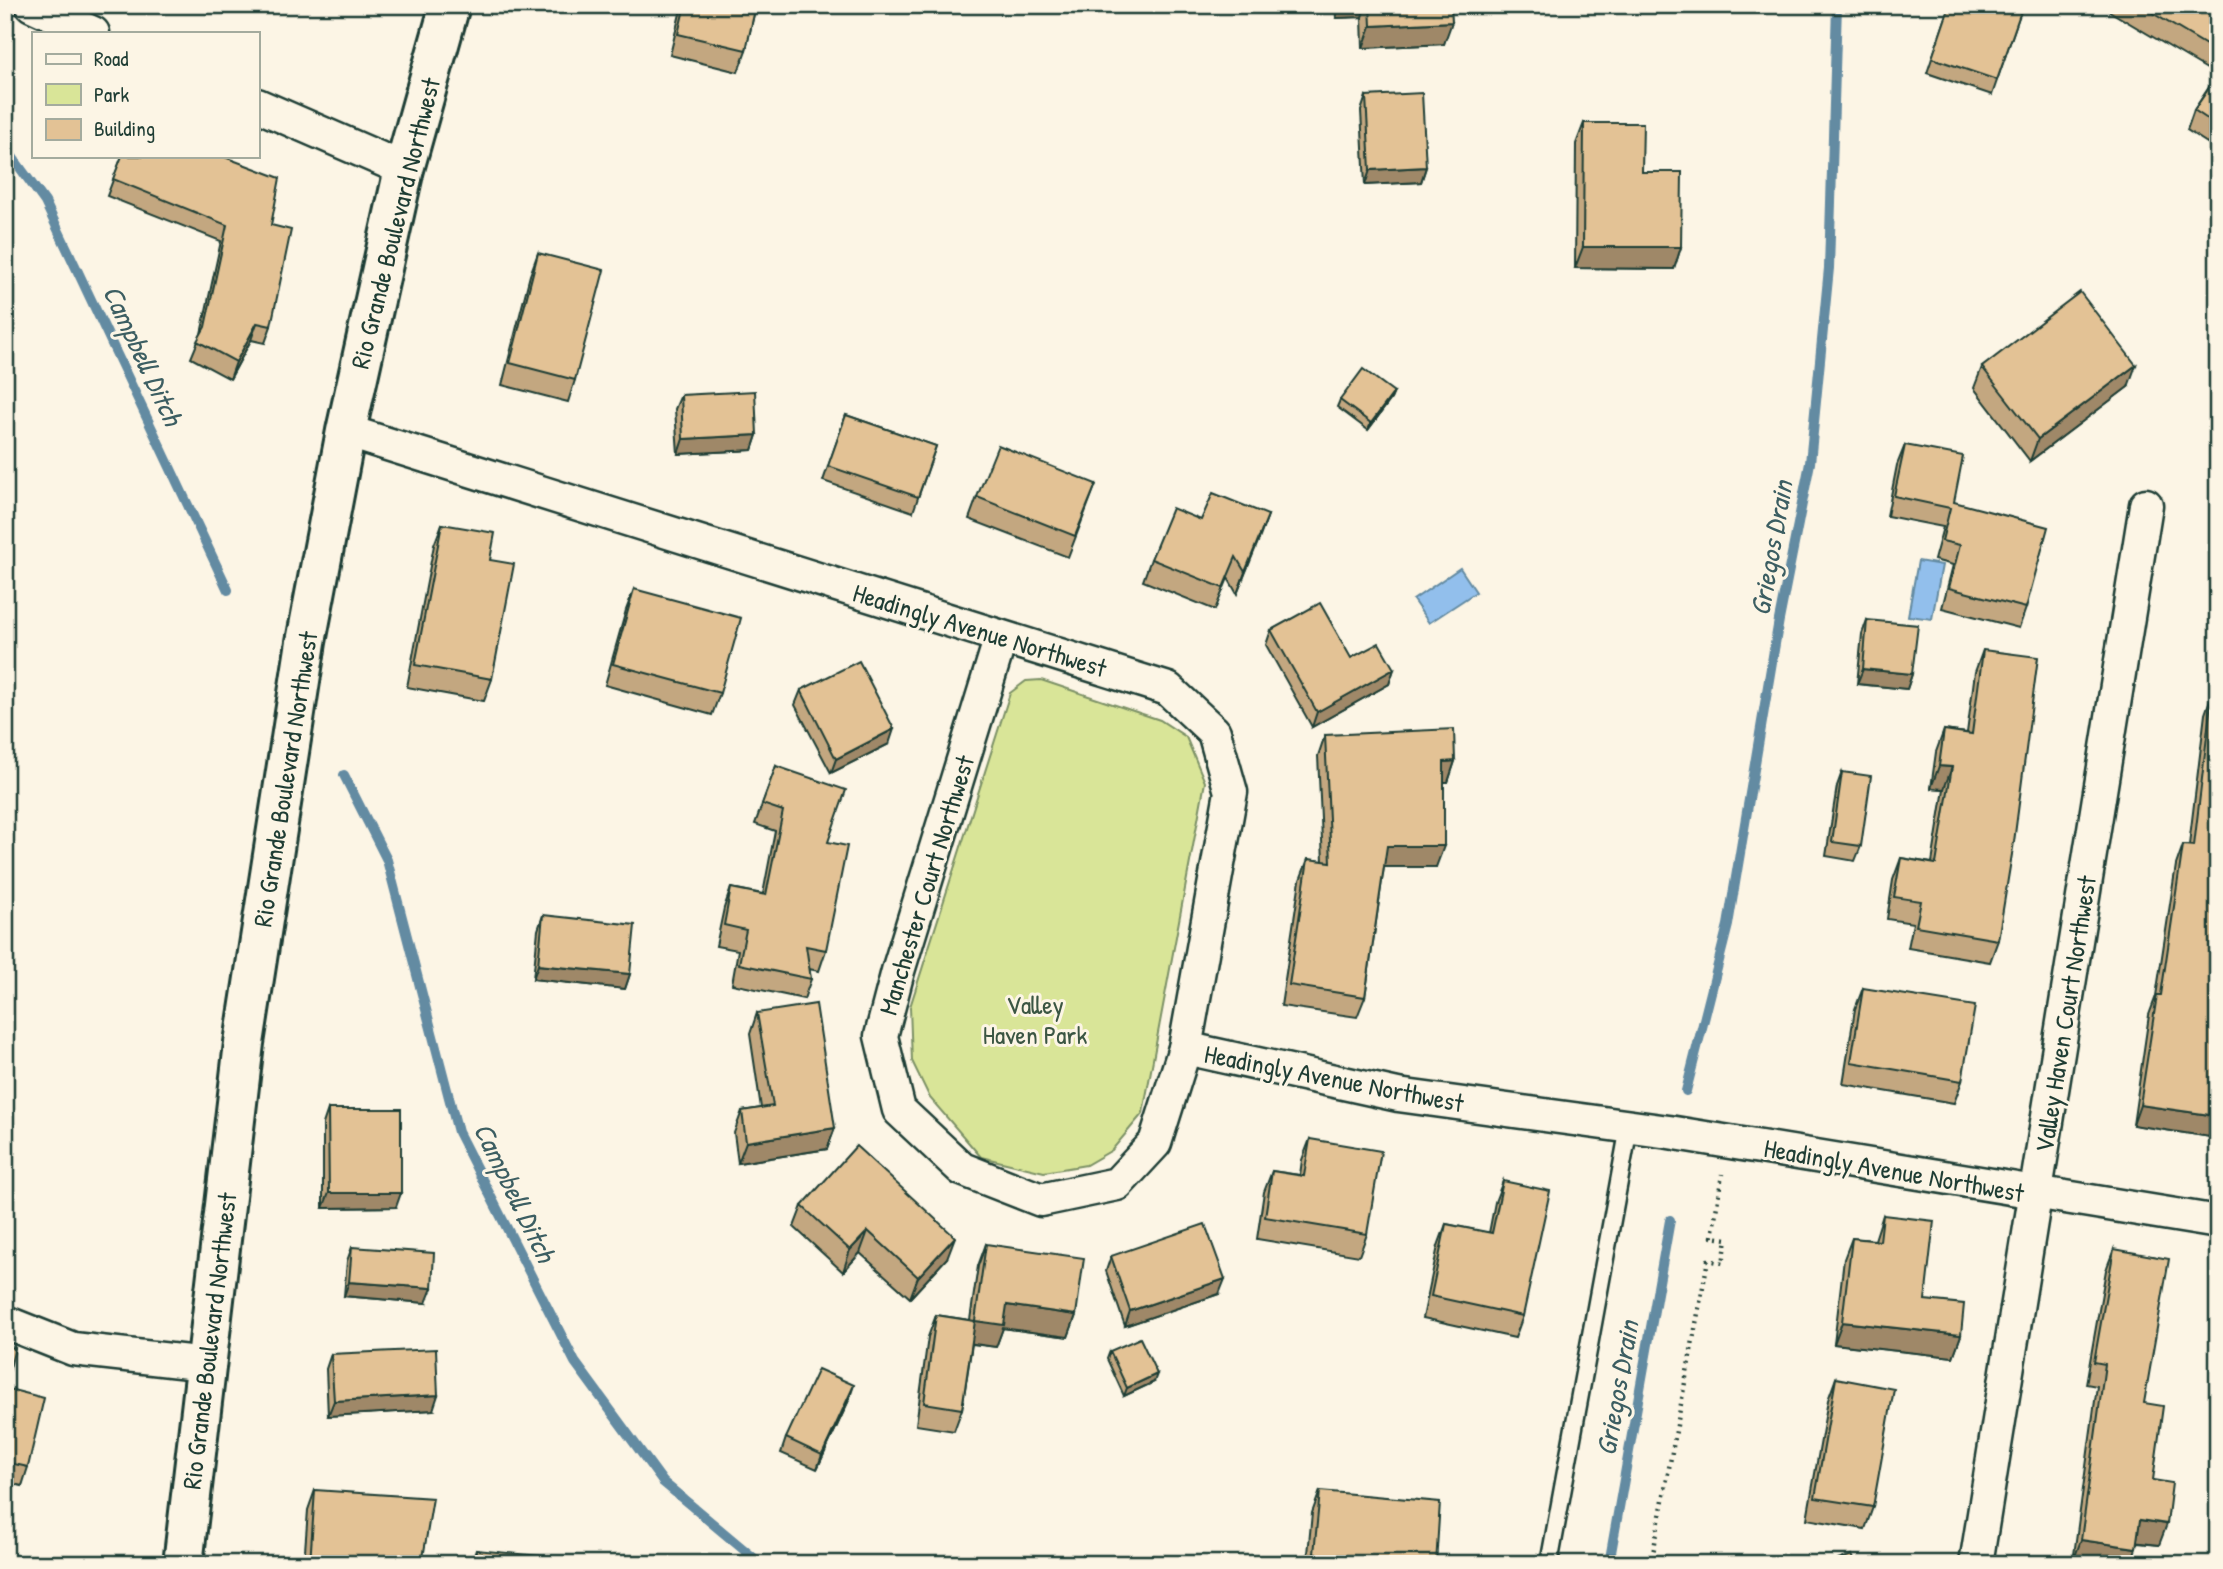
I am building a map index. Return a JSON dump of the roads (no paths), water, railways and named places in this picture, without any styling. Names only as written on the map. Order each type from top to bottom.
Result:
[{"type":"main road","name":"Rio Grande Boulevard Northwest","points":[[183,1564],[244,1043],[306,642],[346,431],[404,169],[450,5]]},
{"type":"street","points":[[32,5],[91,32]]},
{"type":"street","points":[[259,106],[404,169]]},
{"type":"street","name":"Headingly Avenue Northwest","points":[[346,431],[1168,689],[1214,732],[1231,792],[1185,1048],[1398,1095],[1728,1142],[2218,1222]]},
{"type":"street","name":"Valley Haven Court Northwest","points":[[1976,1564],[2146,505]]},
{"type":"street","name":"Manchester Court Northwest","points":[[1001,637],[898,971],[881,1036],[899,1110],[962,1169],[1041,1200],[1117,1184],[1155,1143],[1185,1048]]},
{"type":"street","points":[[5,1322],[73,1349],[206,1364]]},
{"type":"lane","points":[[1549,1564],[1629,1127]]},
{"type":"water","points":[[1918,561],[1942,565],[1932,619],[1908,616]]},
{"type":"water","points":[[1460,568],[1476,592],[1429,623],[1413,600]]},
{"type":"waterway","name":"Griegos Drain","points":[[1686,1091],[1728,925],[1779,620],[1810,463],[1829,268],[1837,5]]},
{"type":"waterway","name":"Campbell Ditch","points":[[5,147],[45,202],[228,590]]},
{"type":"waterway","name":"Campbell Ditch","points":[[344,775],[387,860],[458,1132],[575,1362],[663,1482],[761,1564]]},
{"type":"waterway","name":"Griegos Drain","points":[[1609,1564],[1670,1220]]},
{"type":"park label","name":"Valley Haven Park","points":[[1035,1019]]}]
